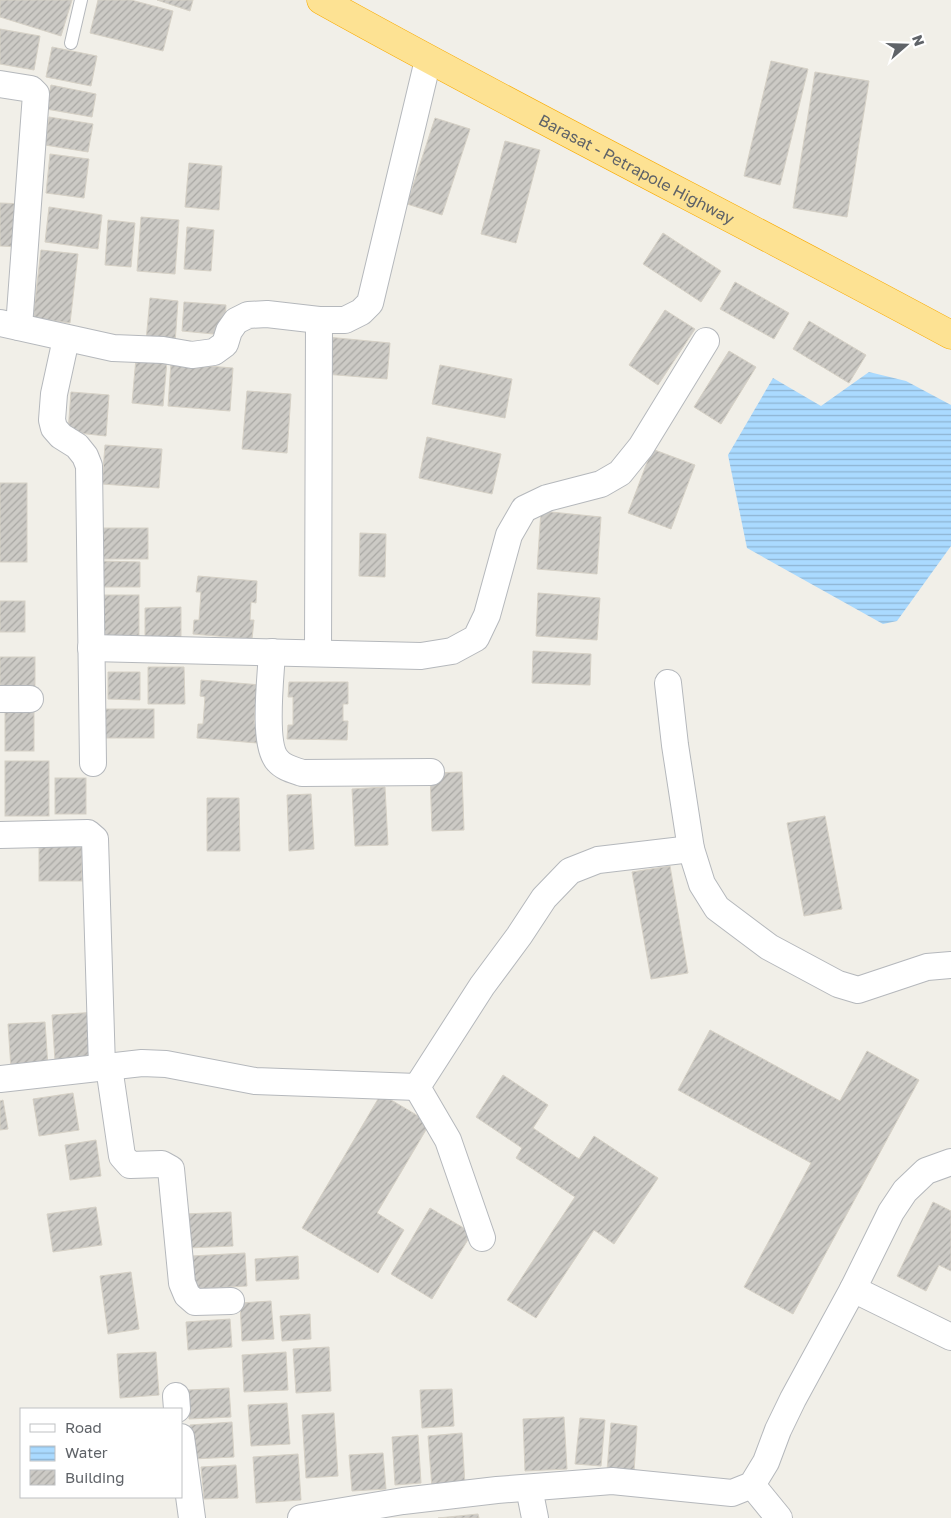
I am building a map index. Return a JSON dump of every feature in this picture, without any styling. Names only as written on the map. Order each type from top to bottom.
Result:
[{"type":"highway","name":"Barasat - Petrapole Highway","points":[[322,0],[428,60],[791,248],[951,334]]},
{"type":"street","points":[[0,84],[31,89],[36,94],[10,325],[113,348],[163,350],[192,354],[214,352],[224,344],[229,331],[236,321],[248,315],[267,314],[320,320],[345,320],[361,312],[370,303],[428,60]]},
{"type":"street","points":[[318,653],[320,320]]},
{"type":"street","points":[[66,339],[56,384],[52,420],[54,428],[61,436],[78,446],[89,466],[93,763]]},
{"type":"street","points":[[91,648],[421,656],[452,651],[476,638],[487,615],[509,535],[524,509],[547,498],[600,484],[620,474],[641,447],[706,341]]},
{"type":"street","points":[[272,652],[269,733],[272,753],[287,768],[302,772],[431,772]]},
{"type":"street","points":[[668,683],[675,745],[691,850],[702,884],[718,908],[769,947],[838,984],[858,990],[927,967],[951,965]]},
{"type":"street","points":[[0,699],[30,699]]},
{"type":"street","points":[[0,834],[88,832],[95,839],[105,1067],[122,1156],[130,1165],[162,1164],[171,1169],[182,1283],[187,1295],[195,1302],[231,1301]]},
{"type":"street","points":[[418,1087],[482,986],[544,898],[570,872],[598,860],[691,850]]},
{"type":"street","points":[[0,1079],[142,1063],[166,1064],[255,1081],[418,1087]]},
{"type":"street","points":[[418,1087],[448,1140],[482,1238]]},
{"type":"street","points":[[301,1518],[379,1512],[529,1488],[612,1481],[732,1493],[752,1485],[766,1462],[778,1430],[793,1399],[853,1289],[891,1212],[905,1191],[926,1171],[951,1162]]},
{"type":"street","points":[[853,1289],[951,1337]]},
{"type":"street","points":[[182,1444],[192,1518]]},
{"type":"street","points":[[752,1485],[779,1518]]},
{"type":"street","points":[[529,1488],[535,1518]]},
{"type":"lane","points":[[71,43],[81,0]]},
{"type":"water","points":[[869,372],[906,381],[951,405],[951,546],[897,621],[883,624],[747,548],[728,455],[773,378],[821,406]]},
{"type":"building","points":[[0,0],[72,0],[61,36],[0,17]]},
{"type":"building","points":[[98,0],[131,0],[173,11],[163,51],[90,33]]},
{"type":"building","points":[[157,0],[193,0],[190,11]]},
{"type":"building","points":[[0,29],[40,36],[34,70],[0,64]]},
{"type":"building","points":[[52,47],[97,56],[91,86],[46,77]]},
{"type":"building","points":[[771,61],[808,69],[780,185],[744,176]]},
{"type":"building","points":[[815,72],[869,81],[847,217],[793,208]]},
{"type":"building","points":[[51,85],[96,94],[92,117],[46,109]]},
{"type":"building","points":[[49,117],[93,124],[88,152],[45,145]]},
{"type":"building","points":[[435,118],[470,129],[442,215],[407,204]]},
{"type":"building","points":[[505,141],[540,150],[516,243],[481,234]]},
{"type":"building","points":[[50,154],[89,159],[84,198],[46,193]]},
{"type":"building","points":[[189,163],[222,166],[219,210],[185,207]]},
{"type":"building","points":[[0,203],[25,204],[22,247],[0,246]]},
{"type":"building","points":[[49,207],[102,215],[98,249],[45,242]]},
{"type":"building","points":[[141,217],[179,220],[175,274],[137,271]]},
{"type":"building","points":[[108,220],[135,223],[131,267],[105,265]]},
{"type":"building","points":[[187,227],[214,230],[211,271],[184,269]]},
{"type":"building","points":[[663,233],[721,271],[701,302],[643,264]]},
{"type":"building","points":[[41,250],[78,254],[70,323],[33,318]]},
{"type":"building","points":[[735,282],[789,313],[774,339],[720,309]]},
{"type":"building","points":[[150,298],[178,301],[175,343],[146,341]]},
{"type":"building","points":[[184,302],[226,305],[224,335],[182,331]]},
{"type":"building","points":[[665,310],[695,329],[658,385],[629,365]]},
{"type":"building","points":[[809,321],[866,355],[849,383],[793,349]]},
{"type":"building","points":[[327,337],[390,343],[387,379],[324,374]]},
{"type":"building","points":[[729,351],[756,367],[721,424],[694,407]]},
{"type":"building","points":[[136,358],[167,361],[163,406],[132,403]]},
{"type":"building","points":[[171,363],[233,368],[230,411],[168,406]]},
{"type":"building","points":[[440,365],[512,379],[505,418],[432,404]]},
{"type":"building","points":[[247,391],[291,394],[287,453],[242,449]]},
{"type":"building","points":[[71,392],[109,395],[106,436],[68,432]]},
{"type":"building","points":[[427,437],[501,454],[492,494],[419,478]]},
{"type":"building","points":[[105,445],[162,449],[159,488],[102,484]]},
{"type":"building","points":[[652,449],[695,465],[671,529],[628,513]]},
{"type":"building","points":[[0,483],[27,483],[27,562],[0,562]]},
{"type":"building","points":[[541,511],[601,517],[597,574],[537,569]]},
{"type":"building","points":[[103,528],[148,528],[148,559],[103,559]]},
{"type":"building","points":[[360,533],[386,534],[385,577],[359,576]]},
{"type":"building","points":[[101,561],[140,562],[140,587],[101,587]]},
{"type":"building","points":[[198,576],[257,581],[256,603],[251,602],[250,620],[254,620],[252,639],[193,634],[194,620],[199,620],[201,592],[196,592]]},
{"type":"building","points":[[538,593],[600,598],[597,640],[536,636]]},
{"type":"building","points":[[101,595],[139,595],[139,641],[101,641]]},
{"type":"building","points":[[0,601],[25,601],[25,632],[0,632]]},
{"type":"building","points":[[181,607],[181,642],[145,642],[145,608]]},
{"type":"building","points":[[533,651],[591,654],[590,685],[532,683]]},
{"type":"building","points":[[0,657],[35,657],[35,697],[0,697]]},
{"type":"building","points":[[148,667],[184,667],[185,704],[148,704]]},
{"type":"building","points":[[108,672],[140,672],[140,700],[108,699]]},
{"type":"building","points":[[201,680],[261,685],[260,707],[255,707],[254,724],[258,724],[257,743],[197,738],[198,724],[203,724],[205,697],[200,696]]},
{"type":"building","points":[[289,682],[348,682],[348,704],[343,704],[343,721],[348,721],[347,740],[287,739],[288,725],[293,725],[293,697],[288,697]]},
{"type":"building","points":[[5,709],[34,709],[34,751],[5,751]]},
{"type":"building","points":[[103,709],[154,709],[154,738],[103,738]]},
{"type":"building","points":[[5,761],[49,761],[49,816],[5,816]]},
{"type":"building","points":[[462,772],[464,830],[432,831],[430,773]]},
{"type":"building","points":[[55,778],[86,778],[86,814],[55,814]]},
{"type":"building","points":[[385,787],[388,845],[355,846],[352,789]]},
{"type":"building","points":[[311,794],[314,849],[289,851],[287,795]]},
{"type":"building","points":[[207,798],[239,798],[240,851],[207,851]]},
{"type":"building","points":[[825,816],[842,909],[804,916],[787,823]]},
{"type":"building","points":[[39,840],[82,840],[82,881],[39,881]]},
{"type":"building","points":[[670,866],[688,973],[651,979],[632,872]]},
{"type":"building","points":[[97,1012],[99,1059],[55,1061],[52,1015]]},
{"type":"building","points":[[45,1022],[48,1067],[11,1069],[8,1024]]},
{"type":"building","points":[[710,1030],[840,1101],[867,1051],[919,1080],[793,1314],[744,1287],[811,1163],[678,1090]]},
{"type":"building","points":[[503,1075],[548,1105],[533,1128],[579,1159],[594,1136],[658,1178],[614,1244],[594,1230],[536,1318],[507,1300],[575,1197],[516,1158],[522,1148],[476,1117]]},
{"type":"building","points":[[73,1093],[79,1130],[39,1136],[33,1099]]},
{"type":"building","points":[[381,1094],[430,1123],[377,1213],[404,1230],[378,1273],[302,1228]]},
{"type":"building","points":[[3,1100],[8,1129],[0,1130],[0,1101]]},
{"type":"building","points":[[96,1140],[101,1176],[70,1180],[65,1145]]},
{"type":"building","points":[[933,1202],[951,1211],[951,1271],[939,1265],[926,1291],[897,1276]]},
{"type":"building","points":[[96,1207],[102,1245],[53,1252],[47,1214]]},
{"type":"building","points":[[430,1208],[472,1233],[432,1299],[391,1274]]},
{"type":"building","points":[[231,1212],[233,1246],[187,1248],[185,1214]]},
{"type":"building","points":[[245,1253],[247,1286],[194,1289],[192,1256]]},
{"type":"building","points":[[298,1256],[299,1279],[256,1281],[255,1259]]},
{"type":"building","points":[[131,1272],[139,1329],[108,1334],[100,1276]]},
{"type":"building","points":[[271,1301],[274,1339],[242,1341],[240,1303]]},
{"type":"building","points":[[310,1314],[311,1339],[282,1341],[280,1316]]},
{"type":"building","points":[[230,1319],[232,1347],[188,1350],[186,1322]]},
{"type":"building","points":[[329,1347],[331,1391],[296,1393],[293,1349]]},
{"type":"building","points":[[156,1352],[159,1395],[120,1398],[117,1354]]},
{"type":"building","points":[[286,1352],[288,1390],[244,1392],[242,1355]]},
{"type":"building","points":[[229,1388],[231,1417],[189,1419],[188,1390]]},
{"type":"building","points":[[452,1389],[454,1426],[422,1428],[420,1390]]},
{"type":"building","points":[[287,1403],[290,1444],[251,1446],[248,1405]]},
{"type":"building","points":[[334,1413],[338,1476],[306,1478],[302,1415]]},
{"type":"building","points":[[564,1417],[567,1469],[525,1471],[523,1419]]},
{"type":"building","points":[[580,1418],[605,1420],[601,1466],[575,1464]]},
{"type":"building","points":[[232,1422],[234,1457],[192,1459],[190,1425]]},
{"type":"building","points":[[611,1423],[637,1426],[634,1472],[607,1470]]},
{"type":"building","points":[[462,1433],[465,1486],[432,1488],[428,1436]]},
{"type":"building","points":[[418,1435],[421,1483],[395,1485],[392,1437]]},
{"type":"building","points":[[383,1453],[386,1489],[352,1491],[349,1455]]},
{"type":"building","points":[[298,1454],[301,1500],[256,1503],[253,1457]]},
{"type":"building","points":[[236,1465],[238,1498],[204,1499],[201,1467]]},
{"type":"building","points":[[478,1514],[479,1518],[438,1518]]}]
